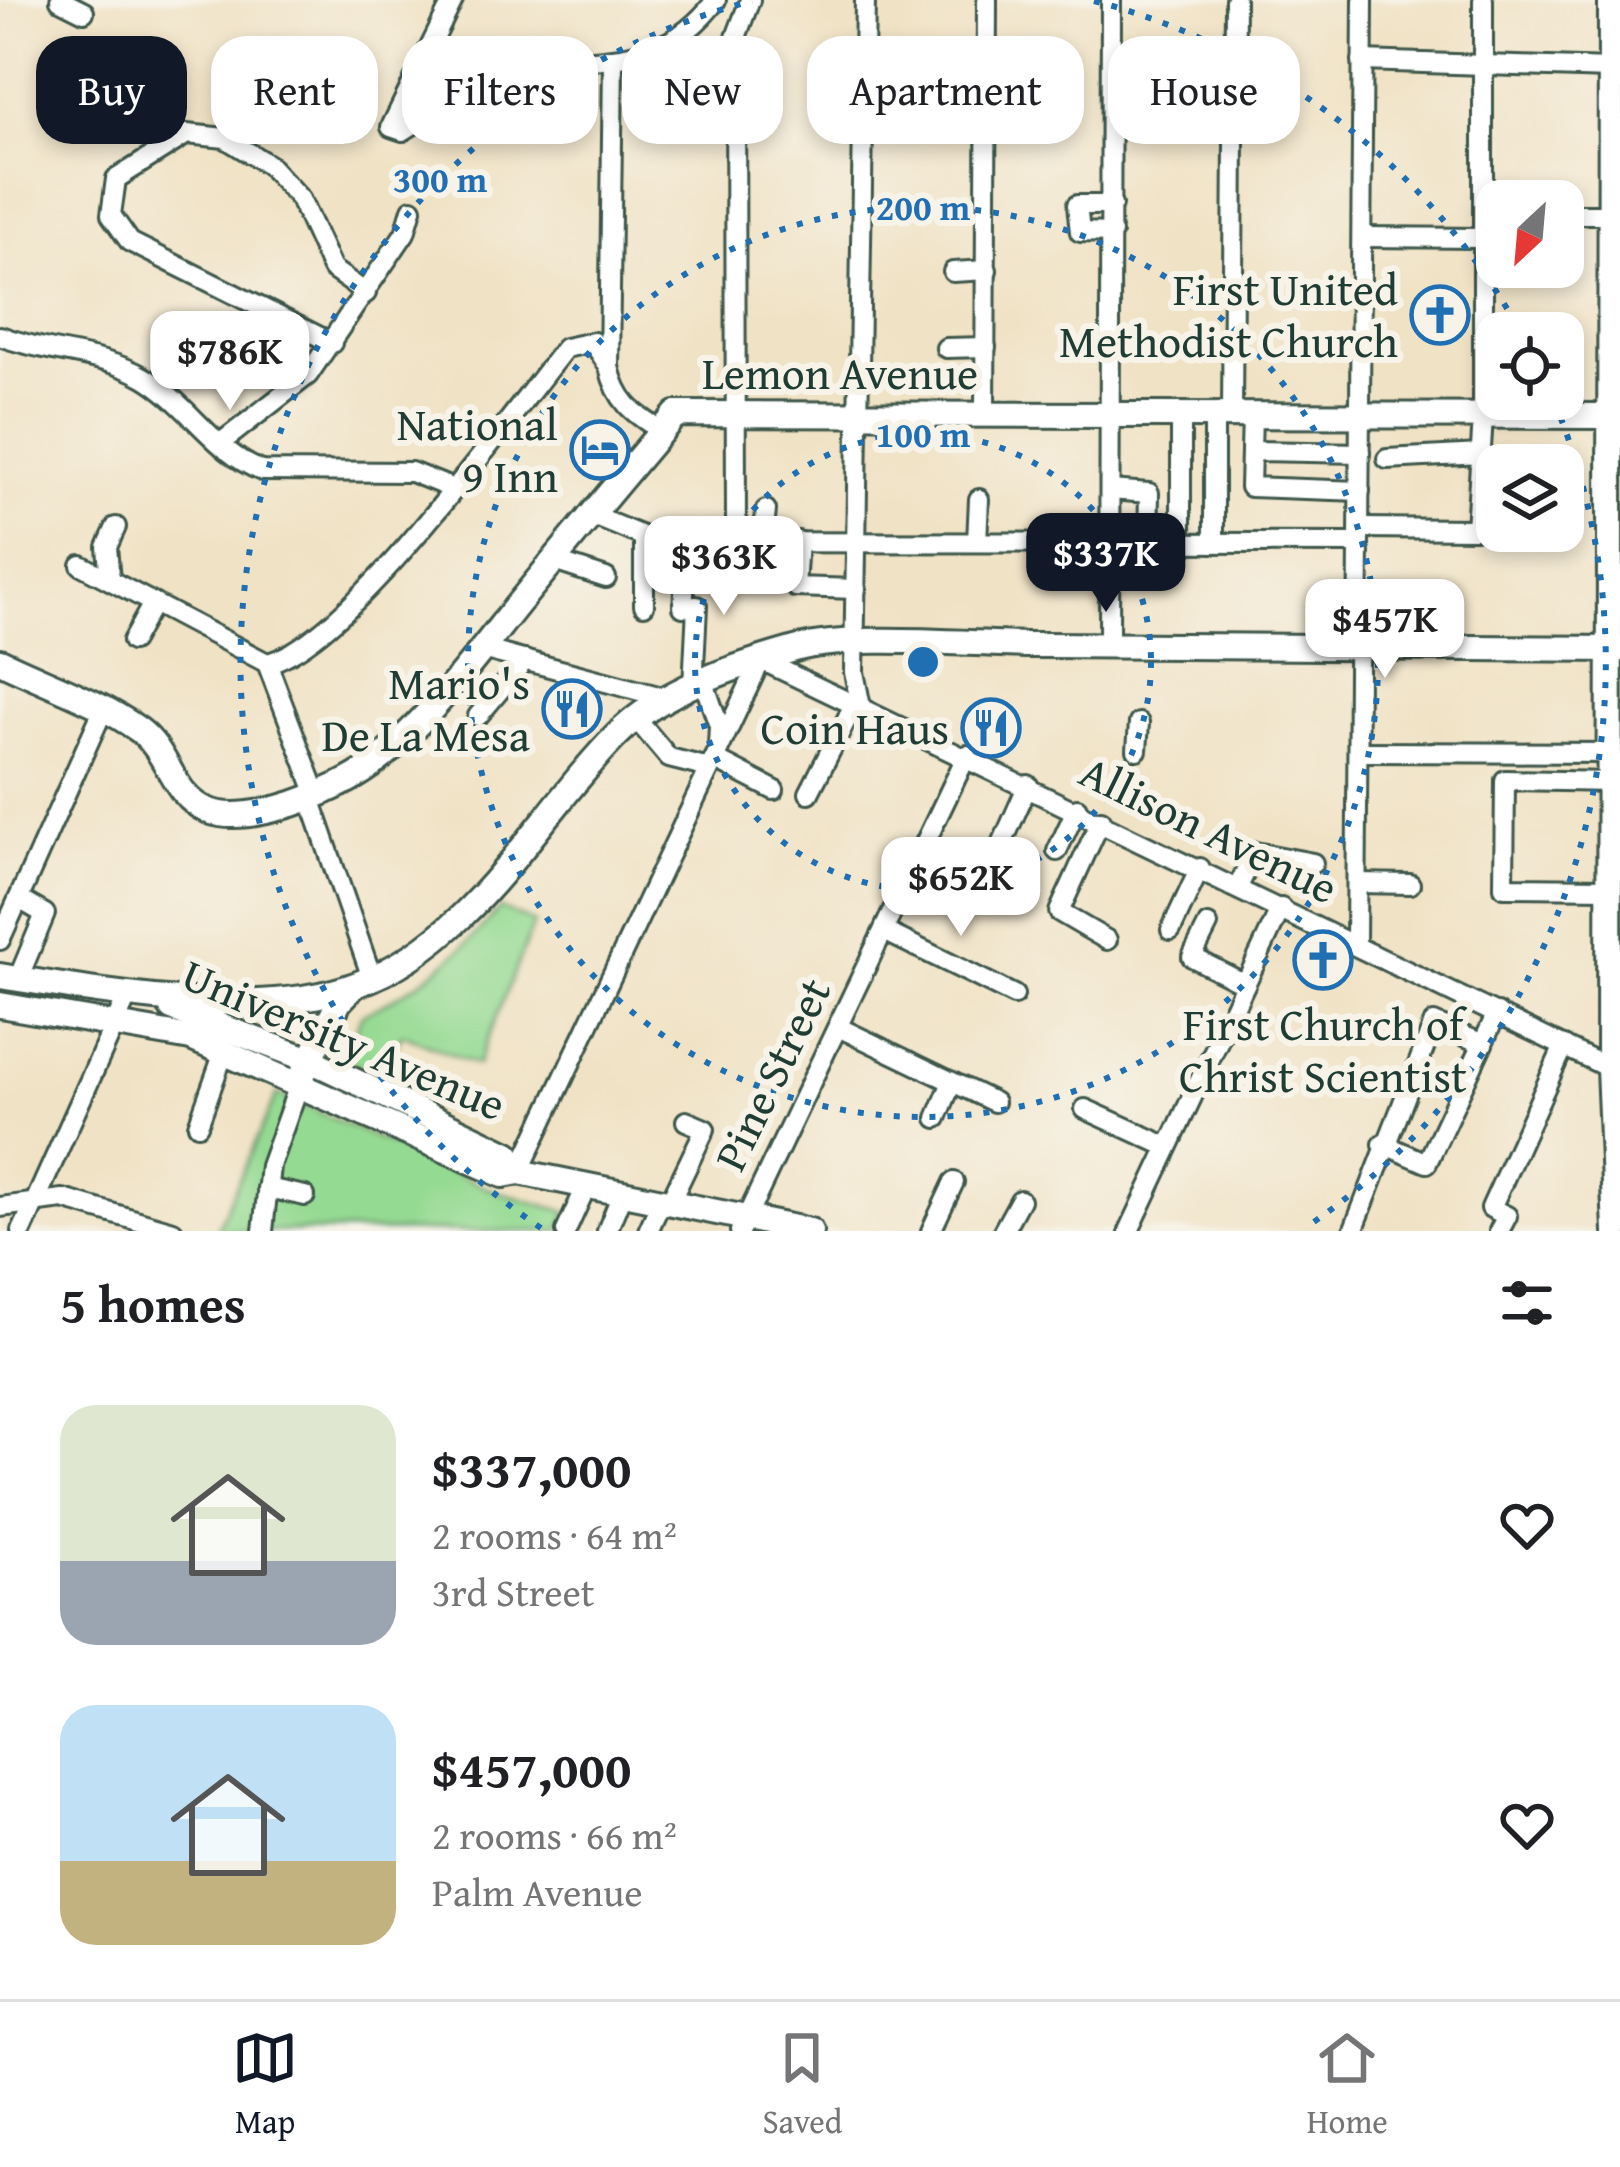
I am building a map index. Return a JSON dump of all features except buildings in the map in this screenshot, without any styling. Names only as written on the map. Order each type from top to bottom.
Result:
[{"type":"main road","points":[[1611,0],[1616,416],[1610,888],[1616,1231]]},
{"type":"main road","name":"Lemon Avenue","points":[[0,662],[103,710],[154,743],[179,789],[203,809],[242,815],[313,796],[370,766],[482,649],[676,414],[1476,416]]},
{"type":"main road","name":"Lemon Avenue","points":[[1584,416],[1616,416]]},
{"type":"main road","points":[[305,1071],[339,1002],[363,982],[406,961],[479,900],[619,733],[666,698],[761,660],[802,647],[856,644],[1615,649]]},
{"type":"main road","points":[[9,977],[128,998],[152,994],[257,1004],[363,982]]},
{"type":"main road","name":"University Avenue","points":[[128,998],[197,1013],[305,1071],[508,1154],[519,1172],[743,1225],[810,1231]]},
{"type":"main road","name":"University Avenue","points":[[0,1005],[191,1038],[224,1052],[305,1071]]},
{"type":"street","points":[[60,0],[85,12]]},
{"type":"street","points":[[453,0],[391,127],[404,130],[466,92],[513,73],[613,61],[662,47],[703,17],[716,0]]},
{"type":"street","points":[[736,542],[735,40],[750,0]]},
{"type":"street","points":[[809,793],[858,705],[856,541],[862,415],[865,0]]},
{"type":"street","points":[[985,415],[987,0]]},
{"type":"street","points":[[1109,646],[1111,0]]},
{"type":"street","points":[[1214,543],[1233,415],[1235,0]]},
{"type":"street","points":[[1356,944],[1363,0]]},
{"type":"street","points":[[1484,0],[1489,180]]},
{"type":"street","points":[[613,61],[609,367],[616,394],[626,406],[662,430]]},
{"type":"street","points":[[1362,61],[1610,69]]},
{"type":"street","points":[[332,343],[130,242],[111,215],[116,179],[187,134],[237,142],[269,165],[299,199],[332,269],[366,293]]},
{"type":"street","points":[[1112,205],[1077,205],[1080,232],[1112,232]]},
{"type":"street","points":[[222,442],[308,375],[405,233],[412,209]]},
{"type":"street","points":[[1584,214],[1611,214]]},
{"type":"street","points":[[1361,237],[1476,238]]},
{"type":"street","points":[[953,272],[987,270]]},
{"type":"street","points":[[0,336],[133,371],[243,461],[272,473],[411,472],[451,488]]},
{"type":"street","points":[[267,663],[299,652],[375,583],[570,344],[593,342],[609,367]]},
{"type":"street","points":[[946,348],[986,347]]},
{"type":"street","points":[[1181,415],[1181,543]]},
{"type":"street","points":[[1233,415],[1251,451],[1250,487],[1360,491]]},
{"type":"street","points":[[1251,451],[1360,454]]},
{"type":"street","points":[[1387,459],[1476,454]]},
{"type":"street","points":[[1110,490],[1149,493],[1148,543]]},
{"type":"street","points":[[977,542],[979,499]]},
{"type":"street","points":[[763,542],[766,510]]},
{"type":"street","points":[[591,514],[644,537],[688,542],[1214,543],[1476,529]]},
{"type":"street","points":[[110,580],[107,547],[116,527]]},
{"type":"street","points":[[644,537],[644,605]]},
{"type":"street","points":[[798,541],[795,587],[856,589]]},
{"type":"street","points":[[688,542],[683,607],[697,606],[699,685],[719,727],[714,759]]},
{"type":"street","points":[[554,561],[606,578]]},
{"type":"street","points":[[81,565],[267,663],[313,796],[363,982]]},
{"type":"street","points":[[132,641],[153,603]]},
{"type":"street","points":[[482,649],[666,698]]},
{"type":"street","points":[[478,716],[525,660]]},
{"type":"street","points":[[519,1172],[761,660]]},
{"type":"street","name":"Allison Avenue","points":[[761,660],[967,754],[1614,1071]]},
{"type":"street","points":[[0,940],[103,710]]},
{"type":"street","points":[[637,719],[669,758],[714,759],[774,790]]},
{"type":"street","points":[[1137,750],[1138,723]]},
{"type":"street","points":[[1361,752],[1612,753]]},
{"type":"street","name":"Pine Street","points":[[743,1225],[967,754]]},
{"type":"street","points":[[1506,754],[1504,886],[1610,888]]},
{"type":"street","points":[[1505,780],[1611,782]]},
{"type":"street","points":[[925,844],[987,876],[1028,785]]},
{"type":"street","points":[[1057,851],[1077,808]]},
{"type":"street","points":[[1101,820],[1059,912],[1107,940]]},
{"type":"street","points":[[1238,887],[1255,852],[1312,863]]},
{"type":"street","points":[[1172,930],[1199,868]]},
{"type":"street","points":[[1358,883],[1410,884]]},
{"type":"street","points":[[9,977],[45,914],[19,899]]},
{"type":"street","points":[[1129,1231],[1281,908]]},
{"type":"street","points":[[1208,925],[1192,957],[1245,984]]},
{"type":"street","points":[[884,931],[1015,994]]},
{"type":"street","points":[[22,1231],[128,998]]},
{"type":"street","points":[[1383,1144],[1427,1163],[1497,1013]]},
{"type":"street","points":[[1353,1231],[1383,1144],[1434,1023],[1486,1038]]},
{"type":"street","points":[[838,1027],[994,1102]]},
{"type":"street","points":[[1499,1231],[1507,1216],[1492,1208],[1564,1046]]},
{"type":"street","points":[[198,1125],[224,1052]]},
{"type":"street","points":[[262,1231],[267,1188],[305,1071]]},
{"type":"street","points":[[937,1118],[952,1082]]},
{"type":"street","points":[[1085,1109],[1168,1147]]},
{"type":"street","points":[[648,1231],[705,1129],[686,1121]]},
{"type":"street","points":[[931,1231],[954,1182]]},
{"type":"street","points":[[566,1231],[586,1187]]},
{"type":"street","points":[[267,1188],[305,1196]]},
{"type":"street","points":[[607,1231],[622,1195]]},
{"type":"street","points":[[0,1207],[63,1199],[173,1231]]},
{"type":"street","points":[[1004,1231],[1020,1200]]},
{"type":"green space","points":[[500,908],[534,923],[477,1065],[402,1034],[383,1077],[346,1059],[361,1015],[436,970]]},
{"type":"green space","points":[[277,1094],[495,1191],[567,1212],[559,1231],[216,1231]]},
{"type":"place","name":"First United Methodist Church","points":[[1440,315]]},
{"type":"place","name":"National 9 Inn","points":[[600,450]]},
{"type":"place","name":"Mario's De La Mesa","points":[[572,709]]},
{"type":"place","name":"Coin Haus","points":[[991,728]]},
{"type":"place","name":"First Church of Christ Scientist","points":[[1323,960]]}]
